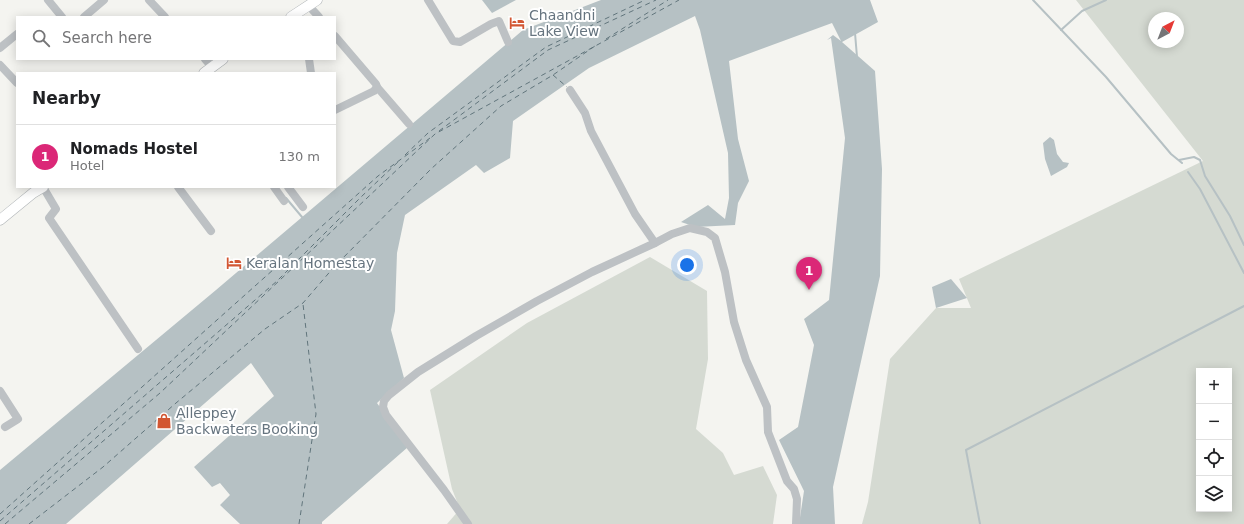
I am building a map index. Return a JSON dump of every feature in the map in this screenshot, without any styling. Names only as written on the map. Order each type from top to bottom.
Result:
[{"type":"main road","points":[[293,16],[313,2]]},
{"type":"main road","points":[[208,70],[222,60]]},
{"type":"main road","points":[[0,220],[42,188]]},
{"type":"street","points":[[48,0],[61,16]]},
{"type":"street","points":[[85,16],[104,0]]},
{"type":"street","points":[[149,0],[164,16]]},
{"type":"street","points":[[428,0],[453,41],[460,42],[499,21],[508,42]]},
{"type":"street","points":[[313,2],[319,16]]},
{"type":"street","points":[[0,48],[16,35]]},
{"type":"street","points":[[336,37],[409,124]]},
{"type":"street","points":[[205,60],[208,70]]},
{"type":"street","points":[[309,60],[311,72]]},
{"type":"street","points":[[0,65],[16,82]]},
{"type":"street","points":[[336,110],[374,91],[377,87]]},
{"type":"street","points":[[570,90],[585,113],[591,131],[635,214],[656,243]]},
{"type":"street","points":[[44,188],[56,209],[49,218],[138,349]]},
{"type":"street","points":[[179,188],[211,231]]},
{"type":"street","points":[[275,188],[284,201]]},
{"type":"street","points":[[289,188],[303,207]]},
{"type":"street","points":[[468,524],[444,490],[386,415],[383,407],[384,401],[389,395],[418,372],[476,336],[592,272],[656,243],[672,234],[690,228],[707,232],[715,238],[725,272],[734,322],[746,360],[767,408],[768,432],[787,481],[794,489],[796,494],[796,524]]},
{"type":"street","points":[[0,391],[18,419],[5,427]]},
{"type":"shaded area","points":[[482,0],[516,0],[492,13]]},
{"type":"shaded area","points":[[601,0],[870,0],[878,22],[842,42],[875,71],[882,169],[880,276],[833,487],[835,524],[799,524],[804,491],[779,440],[798,427],[814,345],[804,319],[829,300],[845,138],[831,38],[827,40],[833,35],[841,41],[832,23],[729,61],[738,139],[749,181],[738,203],[735,225],[696,227],[681,222],[708,205],[725,219],[729,198],[728,153],[700,30],[695,16],[589,68],[513,121],[510,158],[484,173],[476,165],[405,215],[397,253],[395,311],[391,330],[404,378],[377,403],[408,447],[322,522],[322,524],[240,524],[220,505],[230,495],[220,483],[212,487],[194,467],[274,396],[251,363],[66,524],[0,524],[0,470],[216,290],[523,30]]},
{"type":"shaded area","points":[[1076,0],[1244,0],[1244,524],[862,524],[868,502],[890,359],[936,308],[971,308],[959,279],[1203,161]]},
{"type":"shaded area","points":[[1050,137],[1054,140],[1057,154],[1063,162],[1069,163],[1067,167],[1051,176],[1045,159],[1043,143]]},
{"type":"shaded area","points":[[650,257],[707,291],[708,359],[696,429],[723,453],[734,475],[763,466],[777,495],[773,524],[447,524],[460,509],[452,489],[430,390],[527,323]]},
{"type":"shaded area","points":[[951,279],[967,298],[936,308],[932,287]]},
{"type":"waterway","points":[[1033,0],[1106,77],[1171,154],[1182,163]]},
{"type":"waterway","points":[[1061,30],[1082,11],[1106,0]]},
{"type":"waterway","points":[[855,33],[857,57]]},
{"type":"waterway","points":[[1179,160],[1194,157],[1200,160],[1205,176],[1230,216],[1244,245]]},
{"type":"waterway","points":[[1188,172],[1200,189],[1244,273]]},
{"type":"waterway","points":[[286,198],[302,217]]},
{"type":"waterway","points":[[980,524],[966,450],[1244,306]]},
{"type":"ferry route","points":[[405,155],[428,133],[546,47],[645,0]]},
{"type":"ferry route","points":[[439,131],[548,50],[656,0]]},
{"type":"ferry route","points":[[606,39],[668,0]]},
{"type":"ferry route","points":[[5,524],[160,393],[435,134],[679,0]]},
{"type":"ferry route","points":[[29,524],[103,467],[176,403],[265,329],[303,303],[334,267],[431,169],[501,106],[553,75],[595,46]]},
{"type":"ferry route","points":[[553,75],[567,87]]},
{"type":"ferry route","points":[[0,514],[378,176],[430,138]]},
{"type":"ferry route","points":[[0,521],[277,281],[399,161]]},
{"type":"ferry route","points":[[299,524],[316,414],[303,304]]},
{"type":"place","name":"Chaandni Lake View","points":[[517,23]]},
{"type":"place","name":"Keralan Homestay","points":[[234,263]]},
{"type":"place","name":"Nomads Hostel","points":[[809,290]]},
{"type":"place","name":"Alleppey Backwaters Booking","points":[[164,421]]}]
